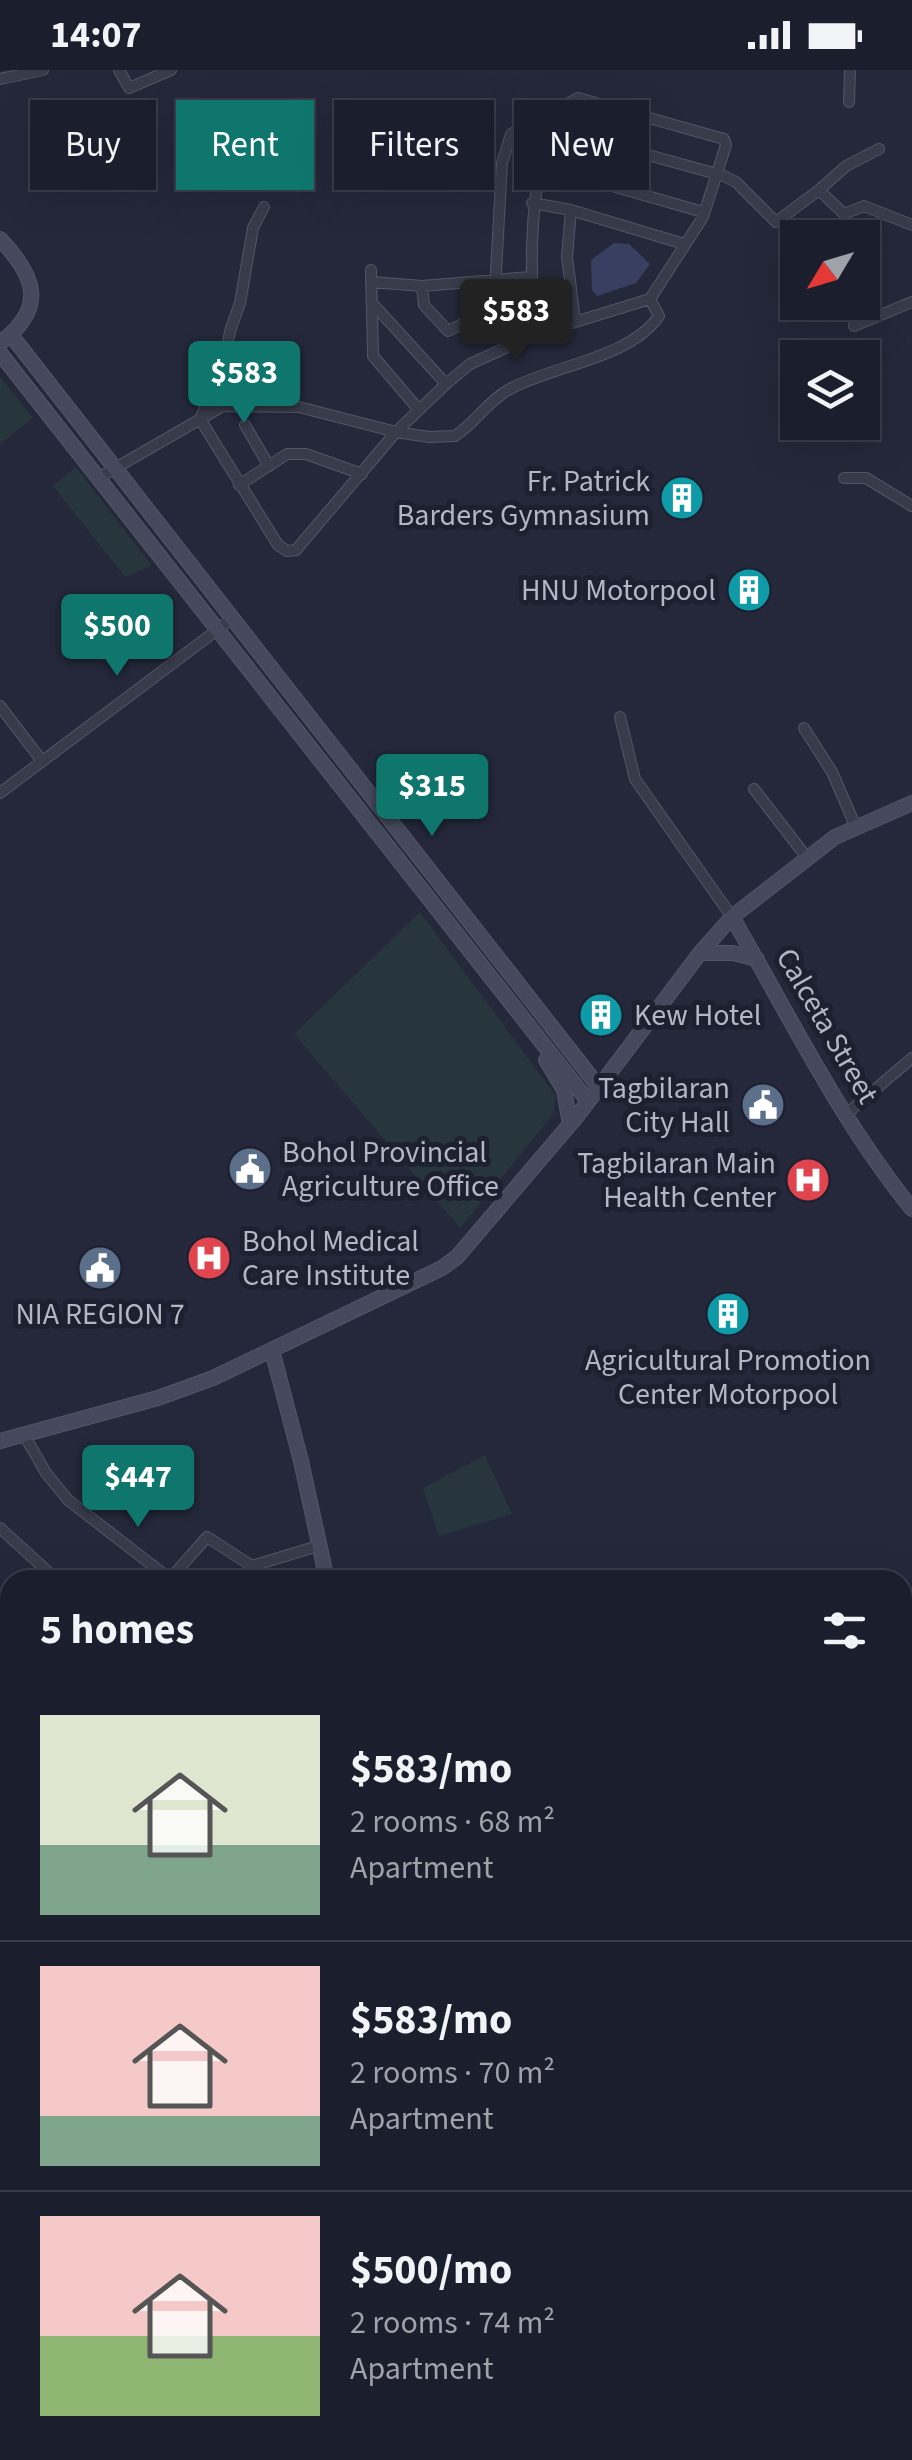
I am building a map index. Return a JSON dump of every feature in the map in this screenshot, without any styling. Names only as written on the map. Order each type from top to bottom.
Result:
[{"type":"main road","points":[[0,239],[26,268],[33,284],[27,312],[5,339],[115,467],[598,1086]]},
{"type":"main road","points":[[0,353],[588,1100]]},
{"type":"main road","points":[[202,610],[218,598]]},
{"type":"main road","points":[[0,1441],[158,1398],[213,1378],[413,1284],[457,1257],[570,1124],[700,953],[732,917],[855,826],[911,806]]},
{"type":"main road","points":[[436,908],[449,896]]},
{"type":"main road","name":"Calceta Street","points":[[732,917],[815,1068],[909,1202]]},
{"type":"main road","points":[[700,953],[733,953],[757,960]]},
{"type":"main road","points":[[544,1044],[547,1062],[564,1090],[570,1124]]},
{"type":"main road","points":[[272,1350],[324,1570]]},
{"type":"street","points":[[0,80],[43,70]]},
{"type":"street","points":[[119,70],[129,88],[170,70]]},
{"type":"street","points":[[849,102],[850,70]]},
{"type":"street","points":[[200,418],[278,544],[291,552],[396,432],[470,364],[575,320],[650,300],[704,212],[726,145],[724,139],[649,118]]},
{"type":"street","points":[[422,286],[424,305],[448,331],[494,308],[502,163],[514,132]]},
{"type":"street","points":[[649,156],[736,182],[776,222],[846,166],[879,149]]},
{"type":"street","points":[[535,190],[530,276],[536,334]]},
{"type":"street","points":[[627,190],[704,212]]},
{"type":"street","points":[[819,190],[844,214],[864,206],[912,225]]},
{"type":"street","points":[[532,203],[570,210],[684,244]]},
{"type":"street","points":[[200,418],[221,372],[240,302],[252,228],[264,207]]},
{"type":"street","points":[[570,210],[567,257],[575,320]]},
{"type":"street","points":[[371,270],[376,362],[418,410]]},
{"type":"street","points":[[372,282],[422,286],[530,276]]},
{"type":"street","points":[[100,478],[223,406],[299,407],[396,432],[455,436],[490,401],[507,390],[624,346],[659,316],[650,300]]},
{"type":"street","points":[[372,302],[446,384]]},
{"type":"street","points":[[854,326],[912,302]]},
{"type":"street","points":[[245,424],[269,466]]},
{"type":"street","points":[[239,486],[288,454],[306,454],[362,474]]},
{"type":"street","points":[[844,478],[866,478],[912,506]]},
{"type":"street","points":[[0,793],[233,618]]},
{"type":"street","points":[[0,706],[42,761]]},
{"type":"street","points":[[620,717],[636,779],[732,917]]},
{"type":"street","points":[[804,728],[832,772],[855,826]]},
{"type":"street","points":[[754,790],[808,859]]},
{"type":"street","points":[[845,1114],[912,1058]]},
{"type":"street","points":[[22,1433],[68,1500],[157,1570]]},
{"type":"street","points":[[0,1528],[46,1570]]},
{"type":"street","points":[[178,1570],[206,1536],[252,1566],[318,1546]]},
{"type":"shaded area","points":[[0,377],[33,418],[0,444]]},
{"type":"shaded area","points":[[76,467],[152,566],[125,577],[53,486]]},
{"type":"shaded area","points":[[420,912],[556,1096],[553,1115],[460,1228],[294,1034]]},
{"type":"shaded area","points":[[485,1455],[512,1514],[439,1536],[423,1488]]},
{"type":"water","points":[[614,243],[629,244],[650,264],[636,283],[597,296],[592,290],[591,260]]},
{"type":"place","name":"Fr. Patrick Barders Gymnasium","points":[[682,498]]},
{"type":"place","name":"HNU Motorpool","points":[[749,590]]},
{"type":"place","name":"Kew Hotel","points":[[601,1015]]},
{"type":"place","name":"Tagbilaran City Hall","points":[[763,1105]]},
{"type":"place","name":"Bohol Provincial Agriculture Office","points":[[250,1169]]},
{"type":"place","name":"Tagbilaran Main Health Center","points":[[808,1180]]},
{"type":"place","name":"Bohol Medical Care Institute","points":[[209,1258]]},
{"type":"place","name":"NIA REGION 7","points":[[100,1268]]},
{"type":"place","name":"Agricultural Promotion Center Motorpool","points":[[728,1314]]}]
